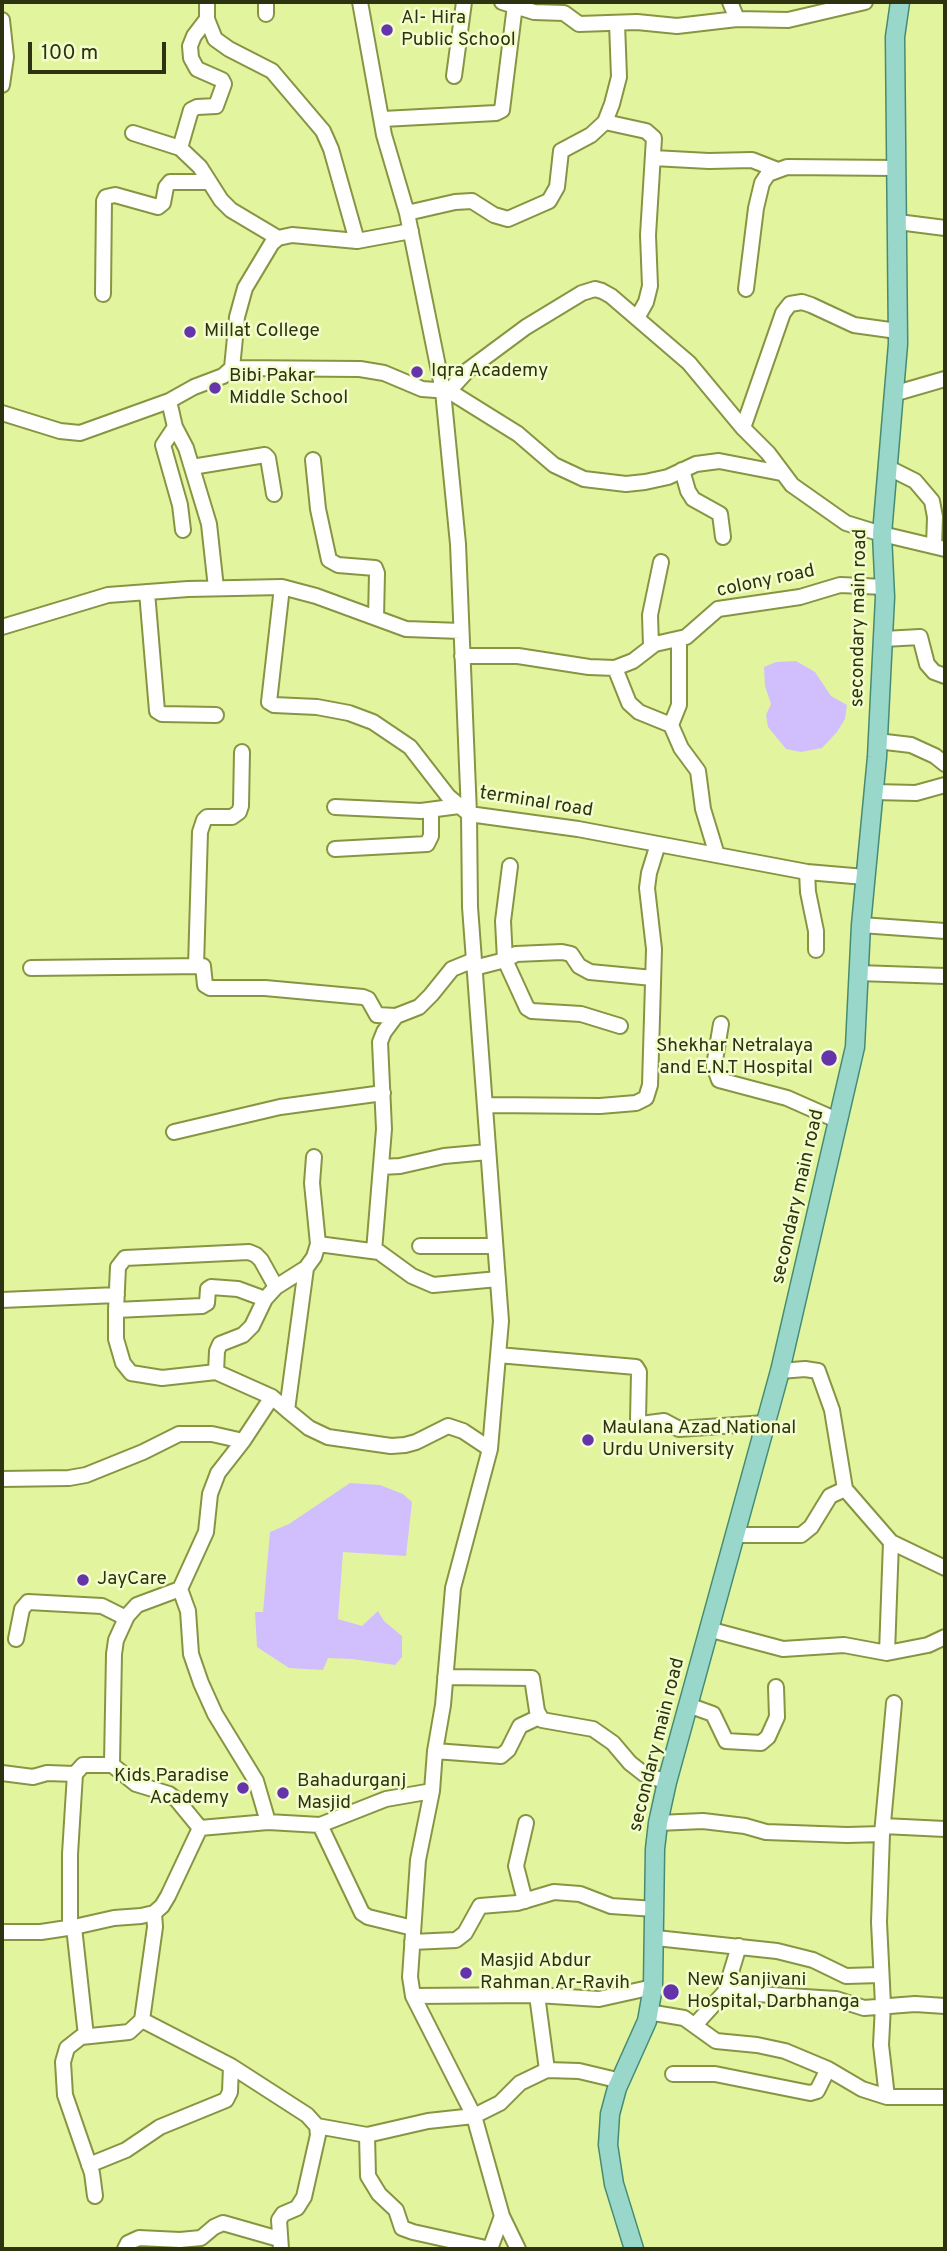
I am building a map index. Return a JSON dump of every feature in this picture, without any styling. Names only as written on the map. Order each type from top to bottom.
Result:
[{"type":"main road","name":"secondary main road","points":[[634,2249],[614,2184],[608,2145],[610,2114],[647,2021],[653,1987],[656,1938],[655,1849],[658,1823],[708,1629],[780,1371],[855,1048],[861,925],[874,792],[884,639],[882,534],[897,331],[895,37],[900,2]]},
{"type":"street","points":[[206,2],[207,19],[215,38],[229,50],[272,71],[323,131],[331,149],[357,241]]},
{"type":"street","points":[[360,2],[384,135],[407,213],[446,391],[458,544],[464,810],[501,1321],[489,1449],[453,1588],[443,1706],[435,1751],[432,1791],[418,1860],[410,1977],[413,1996],[474,2116],[502,2216],[518,2249]]},
{"type":"street","points":[[454,76],[464,2]]},
{"type":"street","points":[[730,2],[737,19]]},
{"type":"street","points":[[383,119],[496,113],[502,110],[509,3],[534,12],[564,13],[579,24],[693,25],[737,19],[789,20],[865,2]]},
{"type":"street","points":[[180,148],[191,110],[216,106],[224,84],[222,80],[197,69],[191,58],[190,46],[194,36],[207,19]]},
{"type":"street","points":[[2,20],[6,57],[2,85]]},
{"type":"street","points":[[407,213],[455,202],[472,201],[495,215],[508,219],[543,206],[549,201],[557,187],[561,151],[585,140],[605,122],[618,78],[617,23]]},
{"type":"street","points":[[605,122],[650,133],[654,138],[648,236],[650,286],[646,302],[637,318]]},
{"type":"street","points":[[133,134],[180,148],[200,167],[208,182],[231,210],[278,238]]},
{"type":"street","points":[[653,158],[714,162],[752,160],[775,169]]},
{"type":"street","points":[[746,289],[756,208],[762,183],[768,174],[775,169],[787,167],[896,168]]},
{"type":"street","points":[[103,294],[106,197],[115,195],[158,207],[163,204],[166,187],[170,182],[208,182]]},
{"type":"street","points":[[898,222],[945,228]]},
{"type":"street","points":[[232,368],[237,317],[245,288],[272,243],[278,238],[292,235],[357,241],[411,231]]},
{"type":"street","points":[[446,391],[468,370],[526,327],[582,293],[595,289],[602,291],[637,318],[689,363],[743,428],[768,453],[792,485],[836,518],[882,534],[939,547],[932,501],[915,481],[887,467]]},
{"type":"street","points":[[743,428],[783,313],[790,304],[811,304],[854,325],[897,331]]},
{"type":"street","points":[[2,413],[60,432],[80,433],[169,401],[194,387],[223,376],[232,368],[360,369],[384,373],[422,389],[446,391],[518,434],[554,465],[584,480],[626,484],[645,482],[668,477],[696,464],[719,461],[781,473]]},
{"type":"street","points":[[893,394],[945,379]]},
{"type":"street","points":[[169,401],[175,427],[186,448],[209,524],[216,588]]},
{"type":"street","points":[[175,427],[163,444],[180,505],[183,530]]},
{"type":"street","points":[[192,467],[265,455],[268,458],[274,495]]},
{"type":"street","points":[[313,460],[318,509],[329,560],[338,565],[374,568],[377,573],[376,618]]},
{"type":"street","points":[[682,470],[693,499],[720,514],[723,537]]},
{"type":"street","points":[[651,646],[650,615],[662,562]]},
{"type":"street","name":"colony road","points":[[615,668],[633,661],[651,646],[691,633],[718,609],[728,606],[800,597],[839,585],[885,587]]},
{"type":"street","points":[[2,627],[108,596],[216,588],[282,587],[316,596],[406,629],[461,631]]},
{"type":"street","name":"terminal road","points":[[282,587],[269,702],[274,705],[317,707],[349,713],[373,722],[410,747],[448,796],[464,810],[807,872],[865,877]]},
{"type":"street","points":[[148,593],[157,711],[162,714],[216,715]]},
{"type":"street","points":[[884,639],[920,638],[927,664],[934,672],[945,676]]},
{"type":"street","points":[[671,725],[679,705],[679,639]]},
{"type":"street","points":[[462,656],[518,656],[589,667],[615,668],[633,708],[671,725],[681,748],[698,771],[701,800],[717,855]]},
{"type":"street","points":[[877,741],[911,745],[935,756],[945,764]]},
{"type":"street","points":[[196,965],[200,832],[204,820],[208,817],[232,817],[239,812],[242,752]]},
{"type":"street","points":[[874,792],[916,793],[945,785]]},
{"type":"street","points":[[335,807],[464,810]]},
{"type":"street","points":[[335,849],[427,844],[431,836],[431,810]]},
{"type":"street","points":[[486,1105],[600,1106],[636,1103],[646,1098],[650,1085],[654,948],[647,888],[658,844]]},
{"type":"street","points":[[510,866],[503,921],[505,960],[529,1010],[581,1014],[620,1026]]},
{"type":"street","points":[[807,872],[816,950]]},
{"type":"street","points":[[861,925],[945,931]]},
{"type":"street","points":[[31,968],[204,966],[205,985],[210,988],[265,988],[357,996],[368,999],[377,1015],[396,1016],[419,1007],[452,969],[505,960],[522,953],[568,953],[579,966],[590,972],[653,978]]},
{"type":"street","points":[[858,973],[945,976]]},
{"type":"street","points":[[374,1251],[384,1129],[380,1042],[396,1016]]},
{"type":"street","points":[[721,1024],[714,1066],[719,1080],[787,1098],[839,1121]]},
{"type":"street","points":[[174,1132],[280,1107],[383,1093]]},
{"type":"street","points":[[381,1167],[400,1166],[444,1156],[488,1152]]},
{"type":"street","points":[[216,1372],[216,1351],[220,1344],[243,1335],[252,1326],[265,1299],[275,1287],[306,1268],[314,1257],[318,1244],[312,1183],[314,1157]]},
{"type":"street","points":[[318,1244],[379,1252],[412,1276],[433,1284],[498,1279]]},
{"type":"street","points":[[419,1245],[495,1246]]},
{"type":"street","points":[[275,1287],[261,1260],[249,1252],[144,1255],[121,1261],[118,1267],[116,1302],[118,1351],[126,1370],[162,1378],[216,1372],[272,1397],[309,1428],[328,1437],[391,1446],[405,1445],[448,1426],[463,1431],[489,1449]]},
{"type":"street","points":[[287,1410],[306,1268]]},
{"type":"street","points":[[2,1300],[202,1306],[206,1303],[208,1289],[211,1287],[238,1289],[265,1299]]},
{"type":"street","points":[[498,1355],[636,1367],[639,1372],[640,1424],[664,1421],[679,1429],[765,1423]]},
{"type":"street","points":[[780,1371],[805,1368],[818,1371],[832,1410],[845,1489],[891,1542],[945,1568]]},
{"type":"street","points":[[268,1822],[256,1781],[215,1714],[201,1683],[191,1654],[188,1611],[180,1588],[206,1532],[211,1494],[218,1473],[272,1397]]},
{"type":"street","points":[[2,1479],[69,1478],[86,1475],[143,1452],[178,1434],[212,1434],[243,1441]]},
{"type":"street","points":[[735,1535],[801,1535],[811,1527],[830,1496],[845,1489]]},
{"type":"street","points":[[887,1653],[891,1542]]},
{"type":"street","points":[[111,1765],[114,1654],[117,1640],[132,1610],[145,1601],[180,1588]]},
{"type":"street","points":[[16,1639],[22,1609],[28,1602],[102,1606],[126,1618]]},
{"type":"street","points":[[708,1629],[783,1649],[844,1645],[887,1653],[928,1645],[945,1637]]},
{"type":"street","points":[[445,1677],[532,1678],[539,1717]]},
{"type":"street","points":[[688,1705],[713,1714],[726,1741],[761,1744],[768,1737],[777,1717],[776,1688]]},
{"type":"street","points":[[887,2097],[881,2045],[883,2005],[879,1922],[882,1830],[894,1703]]},
{"type":"street","points":[[435,1751],[501,1756],[508,1751],[520,1726],[539,1717]]},
{"type":"street","points":[[539,1717],[546,1721],[593,1730],[613,1743],[630,1763],[644,1774],[667,1782]]},
{"type":"street","points":[[86,2036],[72,1928],[70,1854],[75,1774],[83,1765],[111,1765],[136,1784],[169,1794],[200,1828]]},
{"type":"street","points":[[2,1773],[33,1777],[47,1773],[75,1774]]},
{"type":"street","points":[[200,1828],[268,1822],[320,1825],[386,1799],[432,1791]]},
{"type":"street","points":[[658,1823],[703,1821],[745,1826],[766,1832],[945,1829]]},
{"type":"street","points":[[525,1901],[516,1866],[526,1823]]},
{"type":"street","points":[[320,1825],[362,1913],[413,1935],[456,1940],[465,1933],[480,1906],[525,1901],[554,1892],[580,1894],[611,1906],[655,1909]]},
{"type":"street","points":[[2,1932],[41,1932],[154,1913],[168,1896],[200,1828]]},
{"type":"street","points":[[95,2196],[89,2165],[65,2095],[62,2062],[72,2042],[86,2036],[129,2032],[142,2020],[155,1927],[154,1913]]},
{"type":"street","points":[[656,1938],[739,1946],[801,1956],[846,1976],[881,1975]]},
{"type":"street","points":[[695,2025],[725,1992],[739,1946]]},
{"type":"street","points":[[413,1996],[537,1995],[599,1999],[653,1987]]},
{"type":"street","points":[[725,1992],[836,1999],[864,2008],[883,2005],[945,2006]]},
{"type":"street","points":[[537,1995],[547,2070]]},
{"type":"street","points":[[648,2012],[676,2016],[695,2025],[716,2041],[771,2047],[828,2069],[863,2089],[887,2097],[945,2097]]},
{"type":"street","points":[[125,2249],[128,2243],[139,2238],[201,2238],[223,2223],[280,2244],[279,2220],[283,2214],[297,2208],[304,2197],[318,2135],[317,2126],[307,2115],[231,2066],[142,2020]]},
{"type":"street","points":[[89,2165],[126,2150],[160,2127],[226,2100],[230,2092],[231,2066]]},
{"type":"street","points":[[673,2074],[723,2075],[810,2093],[817,2091],[828,2069]]},
{"type":"street","points":[[317,2126],[367,2135],[428,2121],[474,2116],[500,2104],[520,2083],[547,2070],[579,2071],[621,2081]]},
{"type":"street","points":[[367,2135],[368,2176],[379,2194],[396,2210],[402,2228],[490,2249],[502,2216]]},
{"type":"shaded area","points":[[796,661],[815,672],[831,696],[847,705],[845,719],[822,748],[801,752],[786,749],[768,727],[766,715],[771,704],[765,686],[764,667],[776,662]]},
{"type":"shaded area","points":[[350,1483],[380,1485],[403,1494],[412,1502],[406,1556],[343,1552],[338,1619],[362,1626],[378,1611],[384,1621],[402,1636],[402,1657],[395,1665],[328,1658],[323,1670],[289,1668],[257,1647],[255,1612],[263,1612],[270,1532],[289,1524]]},
{"type":"place","name":"Al- Hira Public School","points":[[387,30]]},
{"type":"place","name":"Millat College","points":[[190,332]]},
{"type":"place","name":"Iqra Academy","points":[[417,372]]},
{"type":"place","name":"Bibi Pakar Middle School","points":[[215,388]]},
{"type":"place","name":"Shekhar Netralaya and E.N.T Hospital","points":[[829,1058]]},
{"type":"place","name":"Maulana Azad National Urdu University","points":[[588,1440]]},
{"type":"place","name":"JayCare","points":[[83,1580]]},
{"type":"place","name":"Kids Paradise Academy","points":[[243,1788]]},
{"type":"place","name":"Bahadurganj Masjid","points":[[283,1793]]},
{"type":"place","name":"Masjid Abdur Rahman Ar-Ravih","points":[[466,1973]]},
{"type":"place","name":"New Sanjivani Hospital, Darbhanga","points":[[671,1992]]}]
